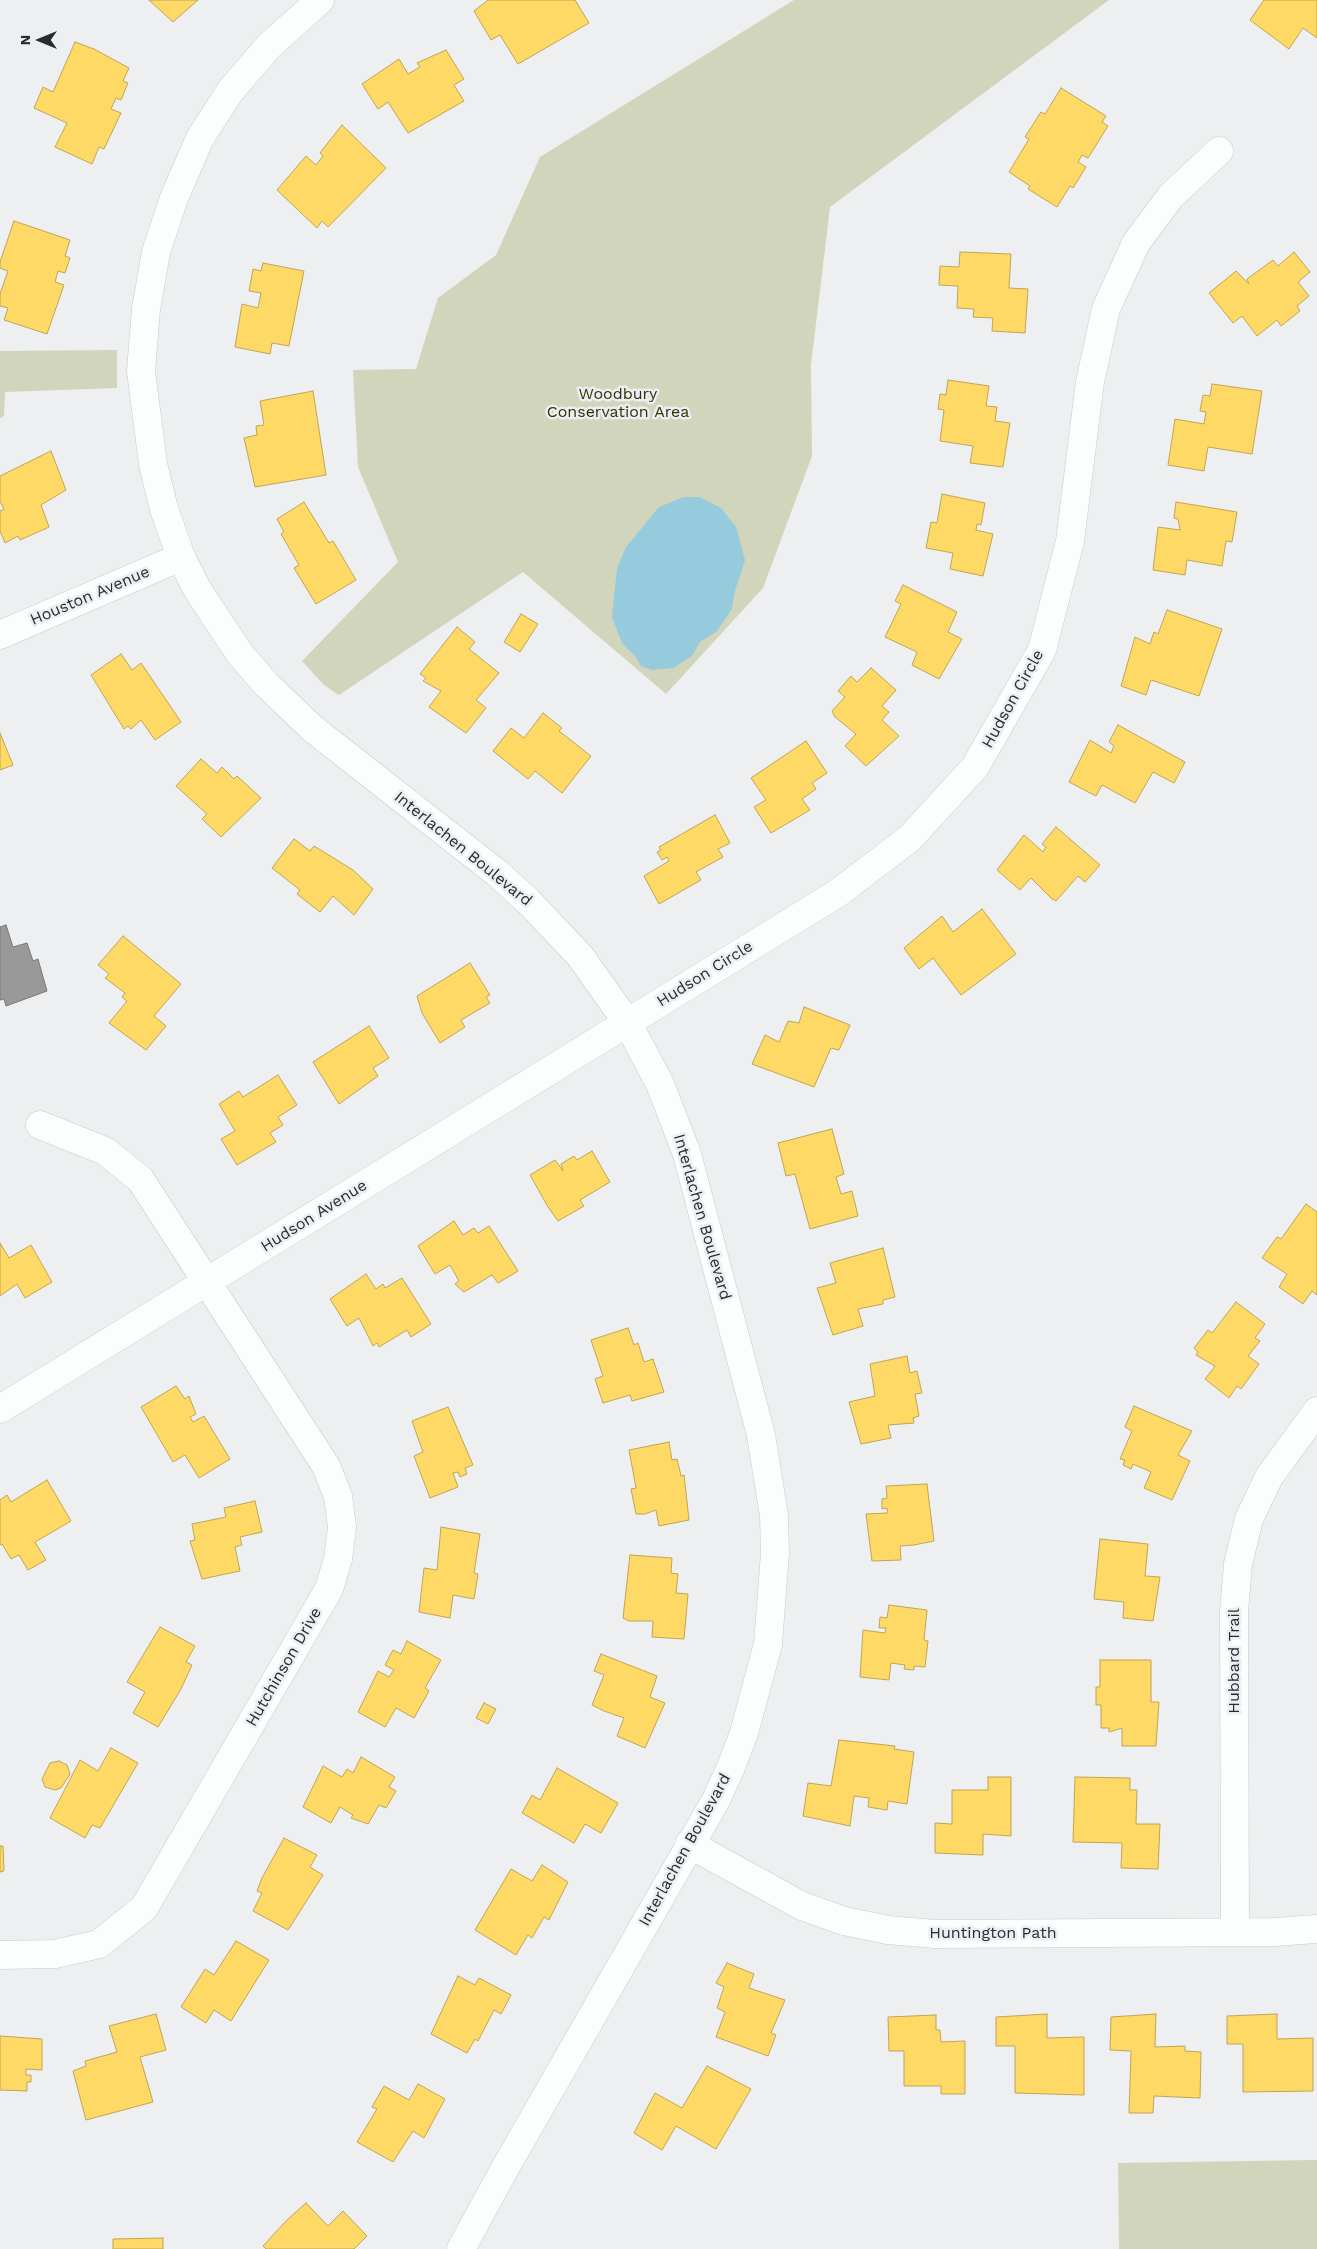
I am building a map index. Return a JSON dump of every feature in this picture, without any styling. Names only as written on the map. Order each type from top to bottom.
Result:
[{"type":"street","name":"Interlachen Boulevard","points":[[320,0],[269,46],[226,98],[200,138],[174,198],[156,252],[146,309],[141,371],[152,464],[164,509],[181,557],[218,622],[240,654],[266,684],[313,729],[497,873],[528,901],[580,956],[627,1022],[660,1084],[687,1154],[761,1435],[774,1516],[775,1553],[768,1644],[744,1733],[731,1767],[716,1800],[689,1844],[461,2249]]},
{"type":"street","name":"Hudson Circle","points":[[627,1022],[838,893],[910,838],[975,767],[1042,650],[1070,542],[1090,382],[1106,309],[1136,243],[1171,196],[1219,151]]},
{"type":"street","name":"Houston Avenue","points":[[0,635],[181,557]]},
{"type":"street","name":"Hudson Avenue","points":[[0,1409],[627,1022]]},
{"type":"street","name":"Hutchinson Drive","points":[[0,1955],[55,1954],[99,1944],[144,1908],[329,1589],[338,1559],[342,1527],[338,1496],[326,1466],[140,1179],[105,1151],[40,1125]]},
{"type":"street","name":"Hubbard Trail","points":[[1235,1932],[1234,1612],[1238,1564],[1249,1519],[1269,1477],[1317,1411]]},
{"type":"street","name":"Huntington Path","points":[[689,1844],[802,1906],[844,1921],[888,1930],[935,1934],[1275,1932],[1317,1929]]},
{"type":"green space","name":"Woodbury Conservation Area","points":[[794,0],[1109,0],[830,207],[811,365],[812,456],[763,588],[666,694],[523,572],[339,695],[324,685],[302,661],[398,562],[358,467],[353,370],[416,369],[438,298],[496,255],[540,157]]},
{"type":"green space","points":[[117,350],[117,388],[5,392],[4,416],[0,418],[0,351]]},
{"type":"green space","points":[[1317,2160],[1317,2249],[1119,2249],[1118,2163]]},
{"type":"water","points":[[684,497],[700,497],[721,508],[736,527],[745,560],[734,594],[732,609],[717,631],[700,642],[692,656],[673,668],[652,670],[641,666],[635,656],[622,643],[612,617],[617,568],[626,547],[659,507]]},
{"type":"building: Homes","points":[[149,0],[198,0],[173,22]]},
{"type":"building: Homes","points":[[488,0],[575,0],[589,23],[518,64],[500,35],[491,40],[474,11]]},
{"type":"building: Homes","points":[[1264,0],[1317,0],[1317,38],[1303,28],[1289,49],[1250,20]]},
{"type":"building: Homes","points":[[75,42],[94,49],[129,68],[123,81],[128,83],[121,100],[116,98],[111,109],[121,113],[104,149],[99,147],[92,164],[55,147],[67,123],[34,108],[43,87],[53,92]]},
{"type":"building: Homes","points":[[446,50],[464,79],[454,85],[464,101],[408,133],[388,102],[378,109],[362,84],[399,59],[408,74],[420,67],[417,63]]},
{"type":"building: Homes","points":[[1061,88],[1106,116],[1102,122],[1108,126],[1088,158],[1082,155],[1078,162],[1086,167],[1073,188],[1070,186],[1057,207],[1028,189],[1030,186],[1009,172],[1029,139],[1025,137],[1041,112],[1045,114]]},
{"type":"building: Homes","points":[[342,125],[386,168],[328,227],[322,221],[317,228],[277,190],[306,156],[316,165],[323,156],[320,153]]},
{"type":"building: Homes","points":[[14,221],[70,240],[65,256],[70,258],[65,273],[58,271],[55,282],[64,285],[47,334],[4,320],[8,308],[0,306],[0,294],[8,271],[0,268],[0,262]]},
{"type":"building: Homes","points":[[960,252],[1011,254],[1009,288],[1028,289],[1025,333],[992,331],[993,318],[973,317],[974,309],[957,308],[958,286],[939,285],[940,266],[959,267]]},
{"type":"building: Homes","points":[[1294,252],[1310,272],[1298,282],[1309,296],[1297,306],[1300,311],[1281,326],[1277,320],[1257,336],[1242,316],[1233,323],[1209,293],[1236,271],[1249,284],[1247,279],[1273,260],[1278,266]]},
{"type":"building: Homes","points":[[263,263],[304,271],[289,346],[272,343],[270,354],[235,347],[242,304],[258,308],[261,293],[249,291],[253,269],[261,271]]},
{"type":"building: Homes","points":[[948,380],[989,386],[986,406],[997,407],[995,421],[1010,423],[1003,467],[970,463],[973,446],[940,441],[944,410],[938,409],[940,394],[946,395]]},
{"type":"building: Homes","points":[[1212,384],[1262,391],[1252,454],[1208,447],[1204,471],[1168,465],[1175,419],[1204,424],[1206,412],[1200,411],[1203,395],[1210,396]]},
{"type":"building: Homes","points":[[313,391],[326,475],[255,487],[244,438],[257,435],[256,426],[264,425],[260,401]]},
{"type":"building: Homes","points":[[51,451],[66,490],[41,505],[49,527],[20,540],[18,536],[5,543],[0,531],[0,511],[4,509],[0,501],[0,476]]},
{"type":"building: Homes","points":[[942,494],[985,503],[981,525],[977,524],[976,530],[993,534],[983,576],[950,569],[953,553],[926,548],[931,522],[937,523]]},
{"type":"building: Homes","points":[[304,502],[329,543],[333,541],[356,580],[316,604],[294,568],[299,565],[281,534],[284,532],[277,519]]},
{"type":"building: Homes","points":[[1176,502],[1237,512],[1232,542],[1226,541],[1222,566],[1187,560],[1185,575],[1153,570],[1158,527],[1180,530],[1178,519],[1174,518]]},
{"type":"building: Homes","points":[[903,585],[957,612],[948,632],[962,639],[939,679],[912,665],[917,652],[885,637],[901,604],[895,601]]},
{"type":"building: Homes","points":[[1167,610],[1222,629],[1199,696],[1151,680],[1146,695],[1121,686],[1135,637],[1150,644],[1154,632],[1158,634]]},
{"type":"building: Homes","points":[[521,614],[538,624],[520,652],[504,642]]},
{"type":"building: Homes","points":[[457,627],[475,642],[469,649],[499,673],[476,700],[486,708],[466,733],[429,707],[441,691],[423,681],[426,678],[420,674]]},
{"type":"building: Homes","points":[[121,654],[132,670],[141,663],[181,722],[155,740],[141,720],[131,729],[128,726],[124,729],[91,675]]},
{"type":"building: Homes","points":[[871,668],[896,690],[882,706],[889,712],[882,720],[899,736],[866,766],[845,746],[856,734],[835,717],[832,711],[845,697],[838,691],[851,676],[857,682]]},
{"type":"building: Homes","points":[[543,713],[562,728],[559,731],[591,756],[562,793],[535,771],[528,779],[493,751],[511,728],[524,738]]},
{"type":"building: Homes","points":[[1118,725],[1185,762],[1174,783],[1153,772],[1135,803],[1102,785],[1096,796],[1069,782],[1090,740],[1111,753],[1114,746],[1109,742]]},
{"type":"building: Homes","points":[[0,733],[13,765],[0,770]]},
{"type":"building: Homes","points":[[806,741],[827,773],[812,783],[816,789],[802,799],[810,810],[771,833],[754,807],[766,800],[751,778]]},
{"type":"building: Homes","points":[[201,759],[217,773],[222,767],[234,779],[237,776],[261,798],[221,837],[202,819],[207,814],[176,786]]},
{"type":"building: Homes","points":[[715,815],[730,843],[718,849],[723,857],[696,872],[701,880],[659,904],[644,876],[669,861],[667,857],[662,860],[657,852],[661,850],[659,847]]},
{"type":"building: Homes","points":[[1056,827],[1100,865],[1085,882],[1078,876],[1056,901],[1031,878],[1020,890],[997,870],[1024,835],[1043,852],[1046,847],[1042,844]]},
{"type":"building: Homes","points":[[294,839],[310,851],[314,846],[353,870],[373,889],[354,915],[333,896],[320,912],[297,894],[300,890],[272,868]]},
{"type":"building: Homes","points":[[982,909],[1016,954],[961,995],[933,958],[919,969],[904,948],[942,916],[953,932]]},
{"type":"building: Homes","points":[[123,936],[181,984],[154,1016],[166,1026],[146,1050],[109,1023],[127,1001],[122,997],[125,993],[105,978],[109,974],[98,965]]},
{"type":"building: Homes","points":[[470,963],[490,995],[486,997],[490,1003],[461,1020],[465,1027],[440,1043],[422,1013],[417,996]]},
{"type":"building: Homes","points":[[804,1007],[850,1025],[839,1050],[831,1048],[814,1087],[752,1064],[765,1035],[779,1042],[788,1021],[799,1023]]},
{"type":"building: Homes","points":[[369,1026],[389,1058],[373,1068],[378,1076],[339,1104],[313,1062]]},
{"type":"building: Homes","points":[[278,1075],[297,1105],[278,1117],[283,1125],[270,1133],[276,1142],[237,1165],[221,1139],[235,1131],[219,1104],[239,1091],[243,1097]]},
{"type":"building: Homes","points":[[832,1129],[844,1174],[836,1177],[841,1194],[852,1191],[858,1216],[810,1229],[795,1174],[786,1176],[778,1143]]},
{"type":"building: Homes","points":[[592,1151],[610,1182],[580,1200],[584,1206],[558,1221],[530,1175],[555,1160],[563,1171],[561,1164],[574,1156],[577,1160]]},
{"type":"building: Homes","points":[[1306,1204],[1317,1212],[1317,1295],[1312,1291],[1303,1304],[1279,1287],[1287,1274],[1262,1258],[1277,1237],[1281,1239]]},
{"type":"building: Homes","points":[[454,1221],[463,1235],[474,1228],[478,1233],[489,1226],[518,1271],[498,1283],[492,1275],[464,1292],[455,1284],[459,1281],[450,1265],[435,1274],[418,1246]]},
{"type":"building: Homes","points":[[0,1243],[9,1258],[31,1245],[52,1282],[25,1298],[17,1284],[0,1296]]},
{"type":"building: Homes","points":[[883,1248],[895,1297],[883,1300],[883,1304],[858,1309],[863,1326],[833,1335],[817,1288],[836,1283],[830,1263]]},
{"type":"building: Homes","points":[[366,1274],[376,1289],[383,1284],[385,1288],[402,1278],[431,1324],[411,1337],[407,1330],[379,1347],[377,1343],[373,1346],[359,1318],[347,1326],[330,1299]]},
{"type":"building: Homes","points":[[1236,1302],[1265,1324],[1255,1338],[1260,1341],[1248,1356],[1259,1364],[1241,1389],[1237,1386],[1229,1398],[1205,1379],[1215,1366],[1196,1355],[1198,1352],[1194,1348],[1208,1330],[1212,1333]]},
{"type":"building: Homes","points":[[628,1328],[634,1345],[638,1343],[644,1362],[653,1359],[664,1392],[632,1401],[630,1395],[603,1403],[595,1379],[603,1376],[591,1340]]},
{"type":"building: Homes","points":[[907,1356],[910,1373],[917,1371],[922,1393],[915,1394],[919,1416],[913,1418],[914,1423],[888,1425],[891,1438],[861,1444],[849,1402],[875,1396],[870,1364]]},
{"type":"building: Homes","points":[[176,1386],[185,1399],[189,1396],[196,1414],[190,1417],[193,1422],[204,1416],[230,1459],[199,1478],[185,1455],[173,1462],[141,1407]]},
{"type":"building: Homes","points":[[1134,1406],[1192,1431],[1178,1455],[1190,1461],[1172,1500],[1144,1488],[1151,1472],[1133,1464],[1131,1469],[1123,1465],[1125,1460],[1120,1459],[1132,1431],[1125,1427]]},
{"type":"building: Homes","points":[[448,1407],[473,1465],[465,1468],[467,1474],[460,1477],[458,1472],[453,1473],[458,1487],[430,1498],[414,1456],[423,1452],[412,1421]]},
{"type":"building: Homes","points":[[669,1442],[672,1460],[677,1459],[681,1476],[684,1475],[689,1520],[659,1526],[656,1510],[645,1514],[636,1514],[631,1489],[636,1488],[629,1450]]},
{"type":"building: Homes","points":[[47,1480],[71,1521],[35,1542],[46,1560],[28,1570],[19,1555],[11,1559],[2,1544],[0,1545],[0,1500],[7,1495],[11,1502]]},
{"type":"building: Homes","points":[[927,1484],[934,1541],[900,1546],[901,1560],[872,1561],[866,1514],[888,1513],[887,1508],[882,1509],[882,1499],[887,1498],[886,1486]]},
{"type":"building: Homes","points":[[255,1501],[262,1532],[240,1537],[242,1545],[235,1547],[240,1571],[202,1579],[190,1541],[195,1540],[192,1524],[226,1517],[224,1508]]},
{"type":"building: Homes","points":[[441,1527],[480,1534],[474,1573],[478,1574],[474,1599],[453,1595],[450,1618],[419,1612],[424,1568],[437,1570]]},
{"type":"building: Homes","points":[[1100,1539],[1148,1544],[1145,1576],[1160,1577],[1153,1621],[1123,1618],[1124,1602],[1094,1599]]},
{"type":"building: Homes","points":[[630,1555],[672,1558],[671,1573],[678,1574],[676,1593],[688,1594],[684,1639],[652,1637],[653,1621],[629,1621],[623,1618]]},
{"type":"building: Homes","points":[[889,1605],[927,1610],[924,1640],[928,1641],[925,1667],[914,1666],[914,1670],[904,1669],[905,1665],[891,1663],[889,1680],[860,1677],[863,1630],[885,1633],[886,1628],[879,1628],[880,1617],[887,1618]]},
{"type":"building: Homes","points":[[160,1627],[195,1646],[186,1662],[192,1665],[181,1689],[158,1727],[133,1713],[145,1692],[127,1682]]},
{"type":"building: Homes","points":[[407,1641],[441,1660],[425,1688],[429,1691],[414,1718],[396,1708],[385,1727],[358,1712],[378,1671],[389,1677],[394,1670],[385,1665],[393,1650],[401,1654]]},
{"type":"building: Homes","points":[[601,1654],[657,1676],[650,1697],[665,1703],[645,1748],[617,1736],[624,1718],[592,1705],[604,1675],[594,1671]]},
{"type":"building: Homes","points":[[1100,1660],[1151,1660],[1151,1702],[1159,1702],[1156,1746],[1122,1746],[1122,1728],[1109,1732],[1109,1728],[1101,1728],[1101,1705],[1096,1705],[1096,1687],[1100,1687]]},
{"type":"building: Homes","points":[[484,1703],[496,1709],[488,1724],[476,1718]]},
{"type":"building: Homes","points":[[839,1740],[895,1746],[894,1749],[914,1752],[907,1804],[888,1801],[887,1810],[868,1807],[869,1798],[854,1796],[850,1826],[803,1816],[808,1783],[831,1786]]},
{"type":"building: Homes","points":[[111,1748],[138,1763],[100,1828],[92,1825],[85,1838],[50,1818],[80,1760],[98,1771]]},
{"type":"building: Homes","points":[[361,1757],[395,1777],[389,1787],[396,1791],[386,1808],[379,1805],[368,1824],[351,1818],[353,1815],[340,1807],[331,1823],[303,1807],[323,1766],[342,1777],[347,1769],[353,1773]]},
{"type":"building: Homes","points":[[59,1761],[67,1765],[70,1774],[61,1788],[55,1790],[45,1787],[42,1779],[50,1763]]},
{"type":"building: Homes","points":[[557,1768],[618,1803],[601,1833],[585,1824],[574,1843],[522,1813],[532,1795],[540,1800]]},
{"type":"building: Homes","points":[[988,1777],[1011,1777],[1011,1836],[983,1834],[983,1855],[935,1853],[935,1823],[952,1824],[952,1790],[988,1790]]},
{"type":"building: Homes","points":[[1075,1777],[1130,1778],[1130,1790],[1137,1790],[1136,1824],[1160,1824],[1158,1869],[1121,1868],[1122,1843],[1073,1842]]},
{"type":"building: Homes","points":[[284,1838],[317,1855],[310,1867],[323,1875],[288,1930],[253,1911],[262,1893],[257,1891],[262,1878]]},
{"type":"building: Homes","points":[[0,1846],[3,1846],[4,1871],[0,1872]]},
{"type":"building: Homes","points":[[542,1865],[568,1882],[549,1920],[544,1917],[532,1938],[528,1935],[516,1955],[475,1930],[511,1869],[532,1881]]},
{"type":"building: Homes","points":[[236,1941],[269,1960],[231,2021],[214,2010],[206,2023],[181,2007],[205,1969],[214,1975]]},
{"type":"building: Homes","points":[[727,1963],[754,1974],[749,1988],[785,2000],[771,2033],[776,2035],[768,2056],[716,2037],[725,2012],[717,2008],[724,1987],[716,1983]]},
{"type":"building: Homes","points":[[458,1976],[475,1985],[479,1978],[511,1995],[501,2014],[494,2010],[478,2041],[475,2039],[467,2053],[431,2034]]},
{"type":"building: Homes","points":[[156,2014],[166,2050],[140,2057],[153,2102],[86,2120],[73,2071],[86,2066],[85,2061],[117,2052],[109,2026]]},
{"type":"building: Homes","points":[[1047,2014],[1047,2038],[1084,2037],[1084,2095],[1015,2093],[1015,2046],[996,2046],[996,2017]]},
{"type":"building: Homes","points":[[1156,2014],[1155,2047],[1185,2046],[1185,2051],[1201,2052],[1200,2098],[1154,2096],[1153,2113],[1129,2113],[1131,2051],[1110,2050],[1111,2017]]},
{"type":"building: Homes","points":[[1277,2014],[1277,2039],[1313,2038],[1313,2091],[1243,2092],[1243,2044],[1227,2044],[1227,2016]]},
{"type":"building: Homes","points":[[936,2015],[936,2030],[940,2030],[941,2042],[965,2041],[965,2094],[941,2094],[941,2086],[904,2086],[904,2051],[889,2051],[888,2017]]},
{"type":"building: Homes","points":[[0,2036],[42,2039],[42,2070],[26,2069],[26,2075],[31,2075],[31,2082],[27,2082],[27,2091],[0,2090]]},
{"type":"building: Homes","points":[[707,2066],[751,2089],[716,2149],[676,2126],[662,2150],[634,2133],[655,2093],[682,2108]]},
{"type":"building: Homes","points":[[418,2084],[445,2099],[424,2138],[413,2131],[393,2162],[357,2142],[377,2109],[372,2107],[384,2086],[409,2100]]},
{"type":"building: Homes","points":[[306,2203],[328,2226],[343,2211],[367,2236],[354,2249],[266,2249],[263,2246]]},
{"type":"building: Homes","points":[[163,2238],[163,2249],[113,2249],[113,2239]]},
{"type":"building: Industry","points":[[6,925],[13,947],[27,943],[33,961],[38,959],[47,991],[6,1006],[4,999],[0,1000],[0,927]]}]
